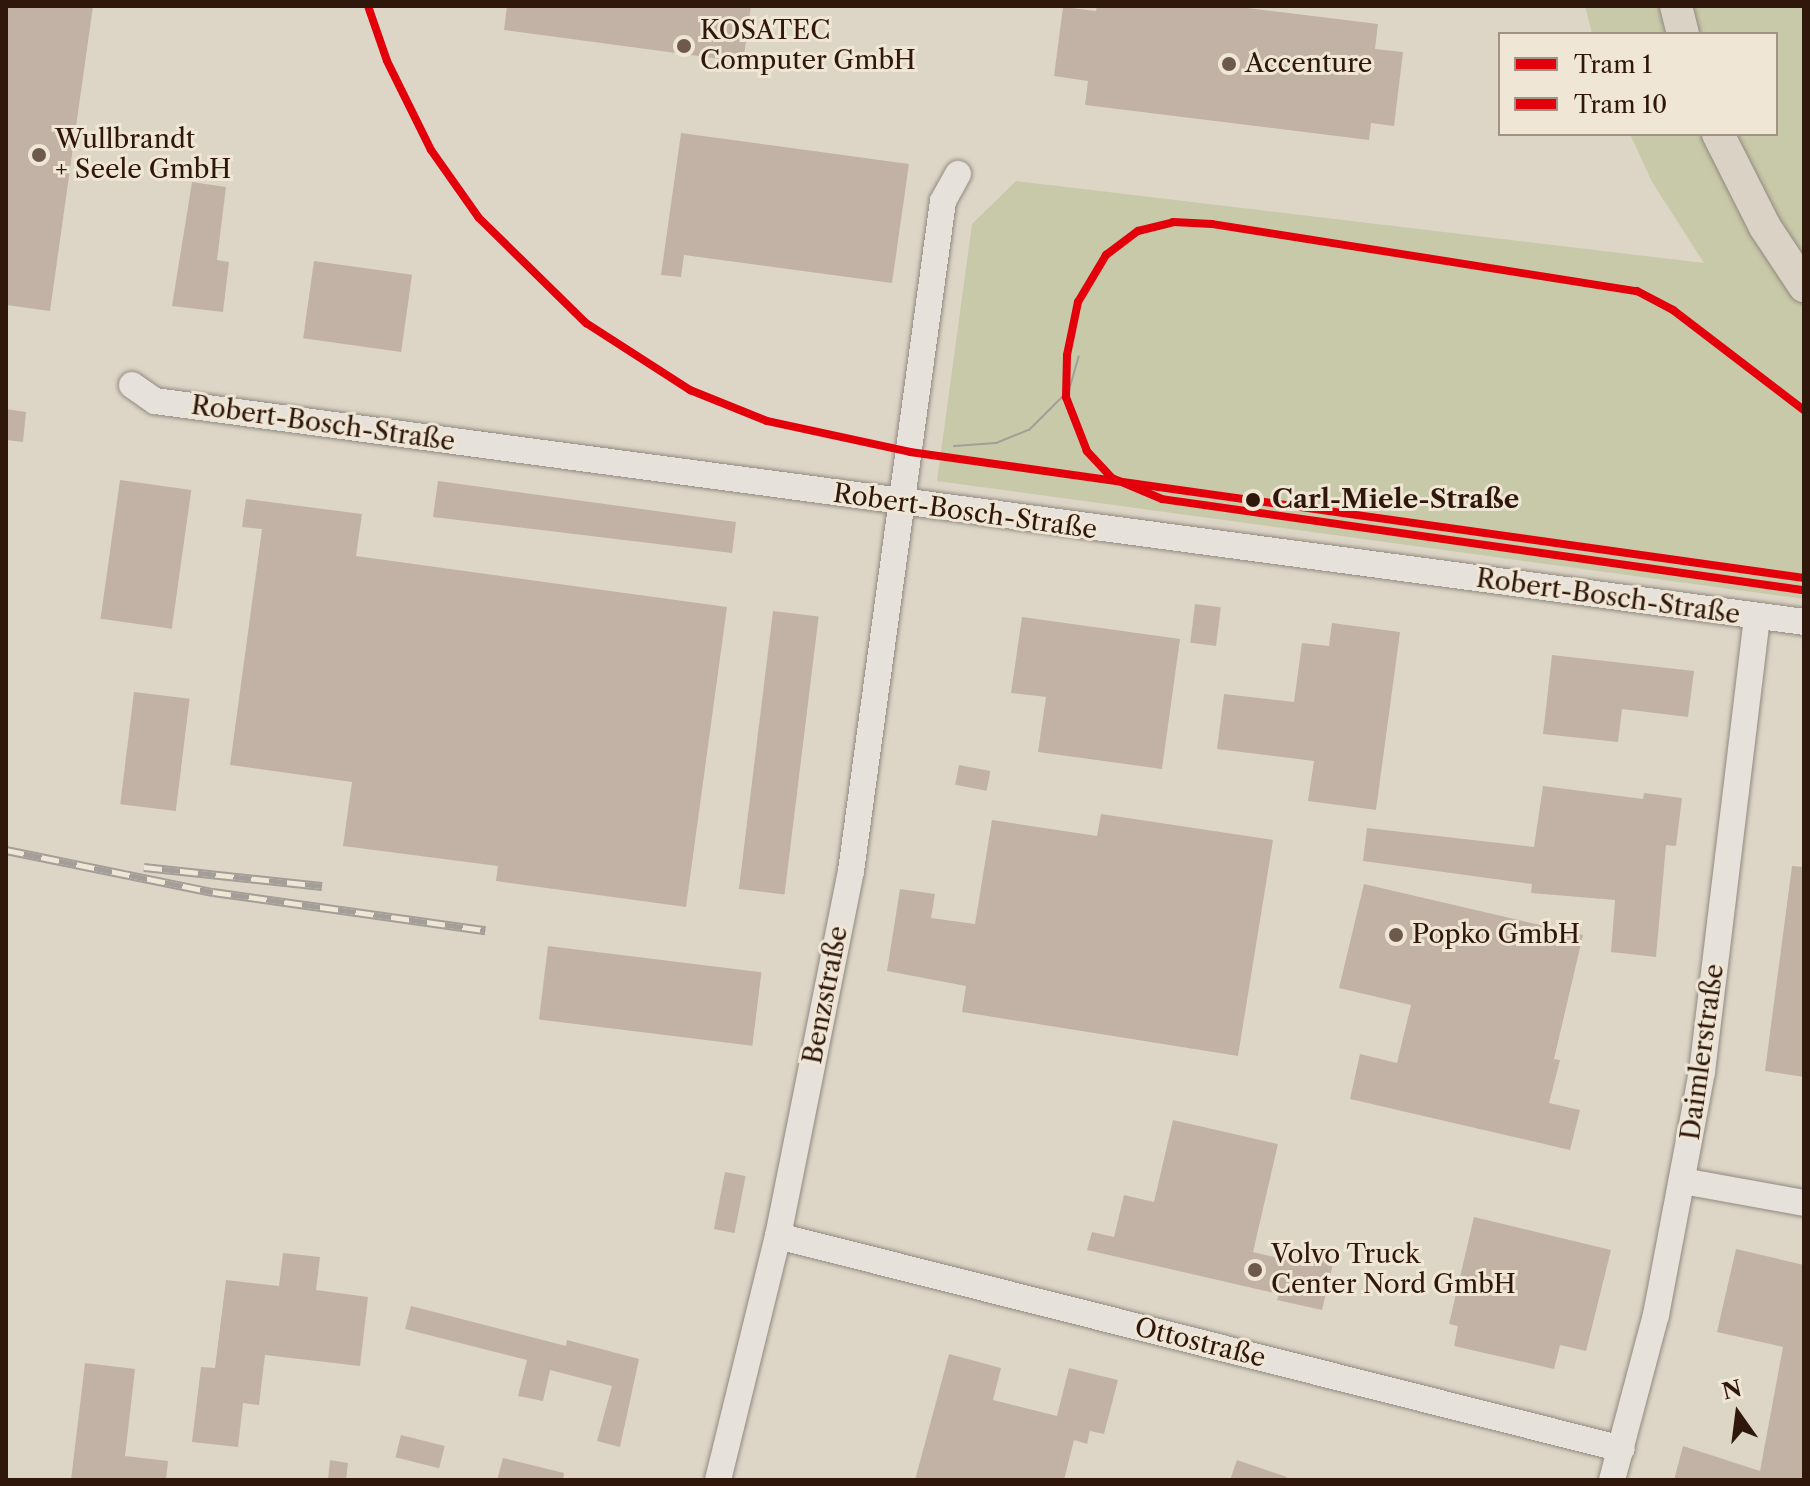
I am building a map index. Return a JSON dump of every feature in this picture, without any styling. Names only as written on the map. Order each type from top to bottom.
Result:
[{"type":"main road","points":[[1676,6],[1682,32]]},
{"type":"main road","points":[[1719,136],[1765,227],[1804,286]]},
{"type":"street","points":[[902,504],[943,201],[958,174]]},
{"type":"street","name":"Robert-Bosch-Straße","points":[[132,385],[155,401],[902,504],[1804,622]]},
{"type":"street","name":"Benzstraße","points":[[718,1480],[778,1236],[851,871],[902,504]]},
{"type":"street","name":"Daimlerstraße","points":[[1612,1480],[1622,1449],[1683,1181],[1702,1072],[1757,617]]},
{"type":"street","points":[[1683,1181],[1804,1203]]},
{"type":"street","name":"Ottostraße","points":[[778,1236],[1622,1449]]},
{"type":"green space","points":[[1585,6],[1804,6],[1804,599],[937,481],[972,224],[1016,181],[1704,263],[1652,182],[1631,136],[1778,136],[1778,32],[1592,32]]},
{"type":"building","name":"Wullbrandt + Seele GmbH","points":[[6,6],[93,6],[50,311],[6,305]]},
{"type":"building","name":"KOSATEC Computer GmbH","points":[[507,6],[751,6],[743,62],[504,30]]},
{"type":"building","name":"Accenture","points":[[1097,6],[1231,6],[1378,24],[1375,49],[1403,52],[1394,126],[1371,123],[1369,140],[1085,105],[1088,81],[1054,76],[1063,7],[1096,11]]},
{"type":"building","points":[[681,133],[909,164],[892,283],[684,255],[681,277],[661,275]]},
{"type":"building","points":[[192,182],[226,187],[217,260],[229,262],[223,312],[172,306]]},
{"type":"building","points":[[314,261],[412,275],[401,352],[303,338]]},
{"type":"building","points":[[6,409],[26,412],[23,442],[6,440]]},
{"type":"building","points":[[120,480],[191,490],[172,629],[101,619]]},
{"type":"building","points":[[438,481],[736,522],[732,553],[433,517]]},
{"type":"building","points":[[246,499],[362,514],[356,556],[727,607],[686,907],[496,881],[498,866],[343,846],[352,782],[230,765],[262,529],[242,527]]},
{"type":"building","points":[[1195,604],[1221,607],[1216,646],[1190,643]]},
{"type":"building","points":[[773,611],[819,617],[785,895],[739,889]]},
{"type":"building","points":[[1022,617],[1180,639],[1162,769],[1038,752],[1046,697],[1011,693]]},
{"type":"building","points":[[1332,623],[1400,632],[1376,810],[1308,801],[1314,761],[1217,749],[1224,694],[1294,702],[1302,643],[1329,646]]},
{"type":"building","points":[[1552,655],[1694,671],[1688,717],[1622,709],[1618,742],[1543,734]]},
{"type":"building","points":[[134,692],[190,699],[176,811],[120,804]]},
{"type":"building","points":[[959,765],[990,771],[987,791],[955,785]]},
{"type":"building","points":[[1543,786],[1643,799],[1644,793],[1682,798],[1676,846],[1666,845],[1656,957],[1611,952],[1615,900],[1531,893],[1532,884],[1363,861],[1367,828],[1534,847]]},
{"type":"building","points":[[1101,814],[1273,840],[1238,1056],[962,1012],[966,986],[887,971],[900,889],[935,894],[931,918],[975,924],[992,820],[1097,836]]},
{"type":"building","points":[[1792,866],[1804,867],[1804,1077],[1765,1071]]},
{"type":"building","points":[[1364,884],[1583,935],[1554,1059],[1560,1060],[1549,1103],[1580,1110],[1570,1150],[1350,1099],[1360,1054],[1397,1063],[1411,1005],[1339,988]]},
{"type":"building","points":[[548,946],[761,972],[752,1046],[539,1019]]},
{"type":"building","points":[[1173,1120],[1278,1144],[1253,1252],[1312,1266],[1315,1254],[1334,1259],[1322,1310],[1277,1300],[1279,1294],[1087,1250],[1092,1232],[1114,1237],[1124,1195],[1154,1202]]},
{"type":"building","points":[[725,1172],[746,1176],[735,1233],[714,1229]]},
{"type":"building","points":[[1474,1217],[1611,1250],[1586,1351],[1560,1345],[1554,1369],[1454,1346],[1458,1326],[1449,1324]]},
{"type":"building","points":[[1736,1249],[1804,1265],[1804,1480],[1674,1480],[1683,1446],[1760,1471],[1783,1347],[1717,1332]]},
{"type":"building","points":[[283,1253],[320,1257],[316,1290],[368,1297],[360,1366],[265,1355],[259,1405],[243,1403],[238,1447],[192,1442],[201,1367],[215,1368],[226,1280],[279,1286]]},
{"type":"building","points":[[411,1306],[566,1346],[567,1340],[639,1359],[620,1447],[597,1441],[612,1386],[550,1370],[543,1401],[518,1396],[527,1360],[405,1329]]},
{"type":"building","points":[[949,1354],[1001,1368],[993,1400],[1057,1416],[1069,1368],[1118,1380],[1104,1434],[1090,1431],[1087,1444],[1074,1440],[1064,1480],[915,1480]]},
{"type":"building","points":[[85,1363],[135,1369],[125,1456],[168,1461],[166,1480],[71,1480]]},
{"type":"building","points":[[401,1435],[445,1446],[439,1468],[395,1457]]},
{"type":"building","points":[[503,1458],[564,1473],[563,1480],[497,1480]]},
{"type":"building","points":[[330,1460],[348,1463],[346,1480],[328,1480]]},
{"type":"building","points":[[1237,1460],[1287,1477],[1286,1480],[1230,1480]]},
{"type":"tram line","name":"1","points":[[368,6],[387,61],[431,150],[479,218],[586,323],[690,390],[767,421],[910,452],[1804,578]]},
{"type":"tram line","name":"10","points":[[1802,590],[1162,499],[1112,478],[1087,451],[1066,397],[1067,355],[1078,302],[1106,255],[1138,231],[1173,222],[1212,224],[1637,291],[1673,310],[1804,410]]},
{"type":"tram line","points":[[954,446],[996,443],[1029,430],[1069,390],[1079,356]]},
{"type":"railway","points":[[6,850],[213,892],[485,930]]},
{"type":"railway","points":[[144,867],[322,886]]},
{"type":"place","name":"KOSATEC Computer GmbH","points":[[684,46]]},
{"type":"place","name":"Accenture","points":[[1229,64]]},
{"type":"place","name":"Wullbrandt + Seele GmbH","points":[[39,155]]},
{"type":"place","name":"Carl-Miele-Straße","points":[[1253,500]]},
{"type":"place","name":"Popko GmbH","points":[[1396,935]]},
{"type":"place","name":"Volvo Truck Center Nord GmbH","points":[[1255,1270]]}]
